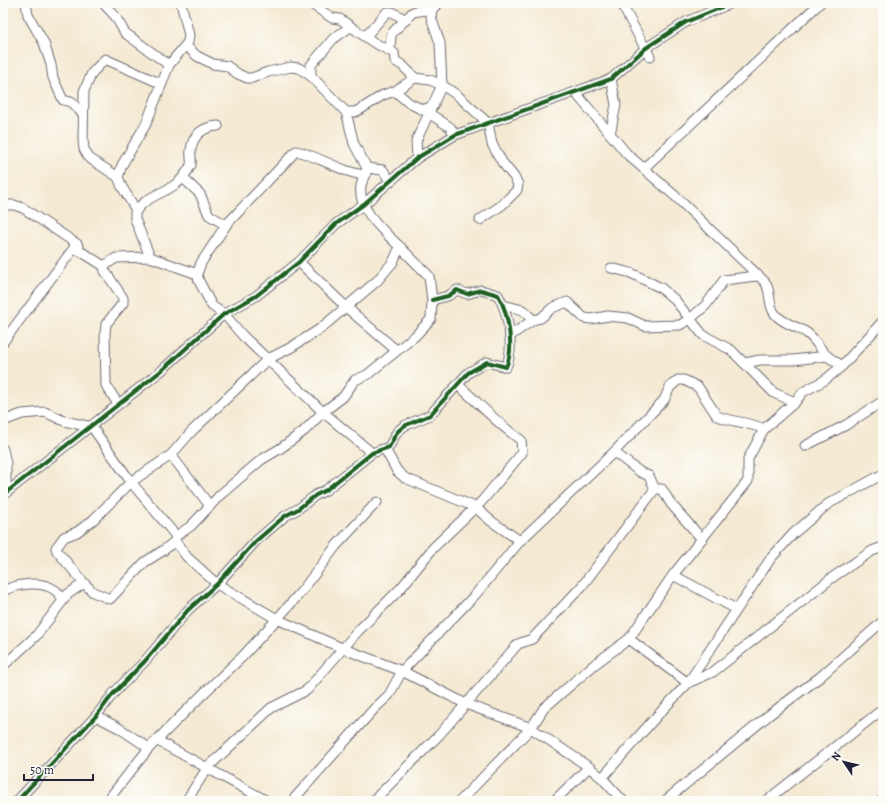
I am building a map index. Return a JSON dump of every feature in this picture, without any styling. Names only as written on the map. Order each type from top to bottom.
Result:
[{"type":"street","points":[[26,3],[28,15],[44,43],[58,91],[63,100],[71,102],[84,114]]},
{"type":"street","points":[[103,3],[115,16],[125,33],[169,65]]},
{"type":"street","points":[[118,177],[122,165],[146,124],[169,65],[186,46],[189,35],[181,3]]},
{"type":"street","points":[[310,3],[332,18],[340,19],[373,42],[390,50],[394,53],[395,61],[402,65],[415,78],[430,80],[442,85],[457,95],[488,123],[492,144],[516,180],[517,190],[502,205],[480,220]]},
{"type":"street","points":[[390,50],[391,35],[414,12],[432,9],[439,3]]},
{"type":"street","points":[[621,3],[650,57]]},
{"type":"street","points":[[4,494],[92,427],[118,404],[161,371],[224,314],[256,296],[299,262],[336,224],[364,204],[417,158],[455,135],[515,115],[611,79],[646,48],[686,22],[732,3]]},
{"type":"street","points":[[644,168],[811,6],[820,3]]},
{"type":"street","points":[[417,158],[416,141],[430,114],[442,85],[440,43],[431,17],[432,9]]},
{"type":"street","points":[[366,36],[387,12],[392,12],[406,20]]},
{"type":"street","points":[[311,76],[311,65],[333,39],[350,27]]},
{"type":"street","points":[[186,46],[197,56],[213,64],[227,66],[238,74],[248,78],[291,67],[299,68],[311,76],[346,112],[354,144],[366,172],[361,187],[364,204],[374,220],[429,276],[432,300],[431,319],[415,336],[367,375],[355,380],[343,397],[323,412],[290,442],[261,460],[164,550],[145,562],[110,599],[93,592],[57,551],[56,548],[64,537],[77,532],[93,520],[131,482],[170,455],[191,432],[268,359],[290,348],[320,329],[346,307],[376,281],[393,262],[400,247]]},
{"type":"street","points":[[150,257],[135,218],[136,210],[122,187],[118,177],[89,158],[84,149],[84,92],[92,73],[105,59],[162,84]]},
{"type":"street","points":[[346,112],[355,112],[383,94],[395,91],[415,78]]},
{"type":"street","points":[[610,134],[616,105],[611,79]]},
{"type":"street","points":[[395,91],[409,103],[423,110],[434,105]]},
{"type":"street","points":[[577,92],[627,154],[739,256],[756,276],[767,286],[770,307],[776,316],[806,333],[815,341],[827,356],[842,366]]},
{"type":"street","points":[[430,114],[450,127],[455,135]]},
{"type":"street","points":[[136,210],[154,196],[171,188],[183,178],[191,164],[190,151],[198,133],[206,127],[218,126]]},
{"type":"street","points":[[372,454],[323,412],[243,336],[224,314],[212,306],[197,274],[201,263],[226,225],[296,151],[328,162],[353,174],[383,170],[390,181]]},
{"type":"street","points":[[183,178],[200,194],[210,215],[226,225]]},
{"type":"street","points":[[3,200],[23,208],[77,244],[80,251],[104,266],[105,271],[123,298],[123,303],[106,324],[105,333],[106,385],[118,404]]},
{"type":"street","points":[[3,205],[14,205]]},
{"type":"street","points":[[3,342],[77,244]]},
{"type":"street","points":[[104,266],[116,258],[150,257],[197,274]]},
{"type":"street","points":[[299,262],[321,281],[346,307],[396,350]]},
{"type":"street","points":[[611,268],[631,273],[661,288],[675,300],[690,319],[691,323],[703,335],[731,350],[774,393],[795,402]]},
{"type":"street","points":[[510,336],[533,320],[541,318],[552,308],[567,302],[584,318],[591,319],[608,316],[628,318],[645,326],[680,325],[690,319],[706,305],[724,280],[756,276]]},
{"type":"street","points":[[17,801],[96,716],[113,694],[145,661],[188,610],[217,584],[256,541],[271,528],[316,495],[326,490],[372,454],[389,447],[397,432],[404,426],[430,415],[468,373],[487,362],[506,367],[509,362],[510,336],[503,305],[498,295],[481,290],[467,294],[457,290],[448,296],[432,300]]},
{"type":"street","points":[[503,305],[523,310],[533,320]]},
{"type":"street","points":[[460,801],[531,728],[544,708],[595,664],[629,639],[673,575],[748,481],[748,459],[764,429],[795,402],[803,392],[824,380],[842,366],[883,321]]},
{"type":"street","points":[[745,363],[760,360],[793,360],[827,356]]},
{"type":"street","points":[[292,801],[389,694],[402,671],[475,595],[520,541],[614,452],[664,400],[670,386],[678,380],[684,380],[698,386],[717,416],[737,422],[753,424],[764,429]]},
{"type":"street","points":[[186,801],[208,767],[271,708],[307,690],[358,631],[401,588],[433,548],[475,507],[522,453],[521,440],[502,426],[474,398],[458,385]]},
{"type":"street","points":[[805,446],[846,425],[883,401]]},
{"type":"street","points":[[3,421],[22,414],[45,412],[64,421],[92,427],[131,482],[176,538],[187,557],[217,584],[277,619],[402,671],[466,704],[531,728],[590,767],[623,801]]},
{"type":"street","points":[[3,449],[6,464],[4,494]]},
{"type":"street","points":[[385,449],[397,471],[405,478],[475,507],[491,521],[520,541]]},
{"type":"street","points":[[614,452],[640,472],[649,476],[655,489]]},
{"type":"street","points":[[170,455],[210,506]]},
{"type":"street","points":[[602,778],[659,713],[688,683],[713,648],[736,609],[771,558],[794,533],[828,504],[883,474]]},
{"type":"street","points":[[655,489],[662,489],[671,504],[702,539]]},
{"type":"street","points":[[373,801],[440,734],[518,644],[532,639],[582,586],[655,489]]},
{"type":"street","points":[[107,801],[149,748],[158,741],[205,692],[242,657],[301,592],[336,546],[377,502]]},
{"type":"street","points":[[688,683],[713,672],[833,577],[872,551],[883,547]]},
{"type":"street","points":[[673,575],[736,609]]},
{"type":"street","points":[[3,666],[36,636],[68,594],[84,583]]},
{"type":"street","points":[[3,591],[25,584],[37,585],[55,590],[64,599]]},
{"type":"street","points":[[665,801],[768,715],[820,676],[883,621]]},
{"type":"street","points":[[629,639],[688,683]]},
{"type":"street","points":[[766,801],[883,709]]},
{"type":"street","points":[[96,716],[119,728],[149,748]]},
{"type":"street","points":[[158,741],[208,767],[267,801]]},
{"type":"street","points":[[554,801],[590,767]]},
{"type":"cycle path","points":[[3,495],[161,371],[224,314],[256,296],[299,262],[336,224],[364,204],[417,158],[455,135],[611,79],[646,48],[686,22],[732,3]]},
{"type":"cycle path","points":[[17,801],[96,716],[113,694],[145,661],[188,610],[217,584],[256,541],[285,516],[326,490],[372,453],[389,447],[397,432],[404,426],[430,415],[468,373],[487,362],[506,367],[510,350],[509,330],[505,311],[498,295],[481,290],[467,294],[457,290],[448,296],[432,300]]}]
